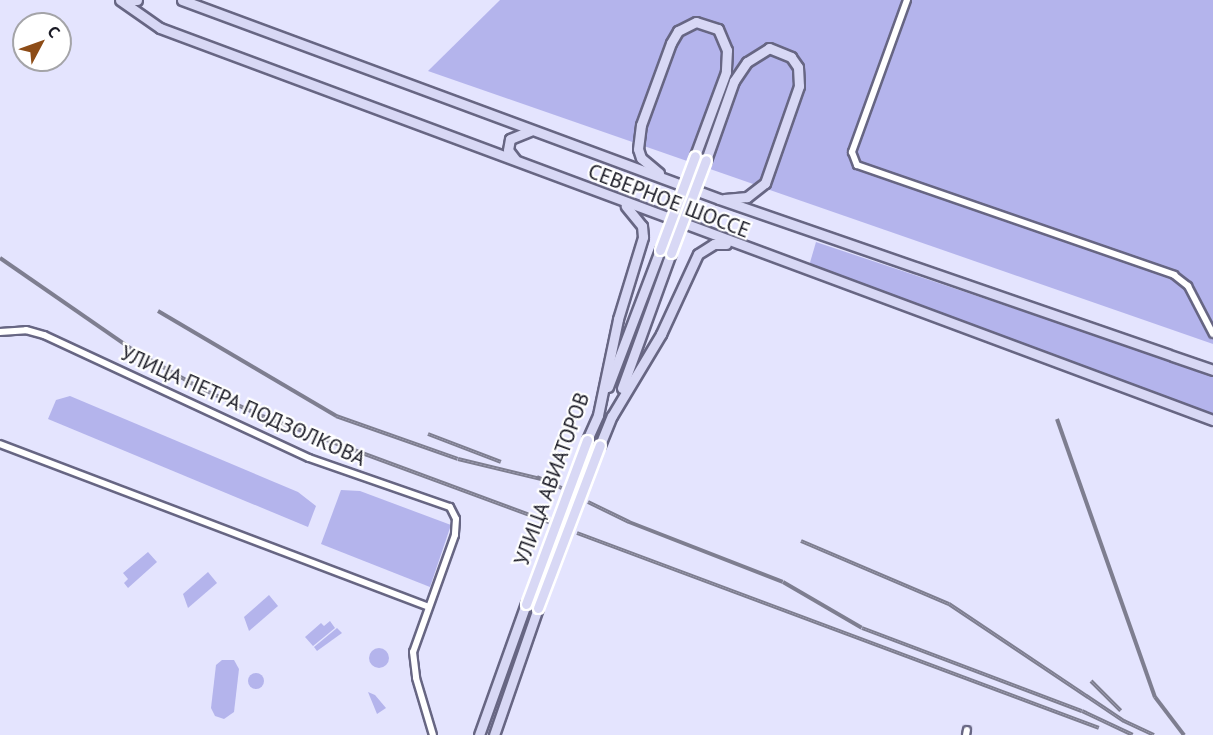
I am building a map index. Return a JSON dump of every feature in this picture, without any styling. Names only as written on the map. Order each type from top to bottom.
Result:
[{"type":"main road","points":[[121,0],[137,0]]},
{"type":"main road","name":"СЕВЕРНОЕ ШОССЕ","points":[[121,0],[160,28],[622,203],[1213,420]]},
{"type":"main road","name":"СЕВЕРНОЕ ШОССЕ","points":[[182,0],[671,182],[1213,370]]},
{"type":"main road","points":[[598,415],[726,72],[728,50],[718,29],[696,22],[678,31],[671,43],[639,136],[641,158],[671,182]]},
{"type":"main road","points":[[612,416],[734,81],[747,62],[769,48],[791,57],[798,67],[799,86],[765,183],[747,197],[719,199]]},
{"type":"main road","points":[[522,164],[511,156],[508,145],[515,134],[533,131]]},
{"type":"main road","name":"УЛИЦА АВИАТОРОВ","points":[[479,735],[598,415],[618,319],[643,237],[636,216],[622,203]]},
{"type":"main road","name":"УЛИЦА АВИАТОРОВ","points":[[494,735],[538,608],[612,416],[661,334],[698,254],[714,244],[734,244]]},
{"type":"street","points":[[907,0],[852,152],[857,165],[1174,275],[1188,286],[1213,334]]},
{"type":"street","name":"УЛИЦА ПЕТРА ПОДЗОЛКОВА","points":[[0,332],[26,330],[44,335],[309,458],[444,503],[454,514],[456,528],[415,642],[413,665],[433,735]]},
{"type":"street","points":[[0,444],[428,607]]},
{"type":"shaded area","points":[[500,0],[1213,0],[1213,344],[428,71]]},
{"type":"shaded area","points":[[816,242],[1213,375],[1213,416],[809,266]]},
{"type":"shaded area","points":[[70,396],[298,492],[316,506],[308,527],[48,419],[56,400]]},
{"type":"shaded area","points":[[341,490],[360,491],[451,525],[430,587],[321,544]]},
{"type":"shaded area","points":[[148,552],[157,562],[128,588],[124,583],[128,579],[123,573]]},
{"type":"shaded area","points":[[208,572],[217,583],[188,608],[183,594]]},
{"type":"shaded area","points":[[269,595],[278,606],[249,631],[244,617]]},
{"type":"shaded area","points":[[330,621],[335,628],[313,646],[305,637],[321,623],[324,626]]},
{"type":"shaded area","points":[[337,628],[342,633],[317,651],[314,647]]},
{"type":"shaded area","points":[[379,648],[386,651],[389,658],[386,665],[379,668],[372,665],[369,658],[372,651]]},
{"type":"shaded area","points":[[222,660],[234,660],[239,669],[234,712],[224,719],[215,716],[211,708],[216,665]]},
{"type":"shaded area","points":[[256,673],[264,681],[256,689],[248,681]]},
{"type":"shaded area","points":[[368,692],[375,695],[386,708],[377,714]]},
{"type":"railway","points":[[0,258],[133,350],[202,389],[262,416],[549,522]]},
{"type":"railway","points":[[158,311],[336,416],[458,459],[545,480]]},
{"type":"railway","points":[[1057,419],[1155,697],[1184,735]]},
{"type":"railway","points":[[428,434],[501,462]]},
{"type":"railway","points":[[537,477],[562,488]]},
{"type":"railway","points":[[588,502],[629,522],[783,582],[862,628],[1082,711],[1133,735]]},
{"type":"railway","points":[[577,533],[1099,728]]},
{"type":"railway","points":[[801,541],[949,604],[1124,721],[1154,735]]},
{"type":"railway","points":[[1091,681],[1121,711]]}]
